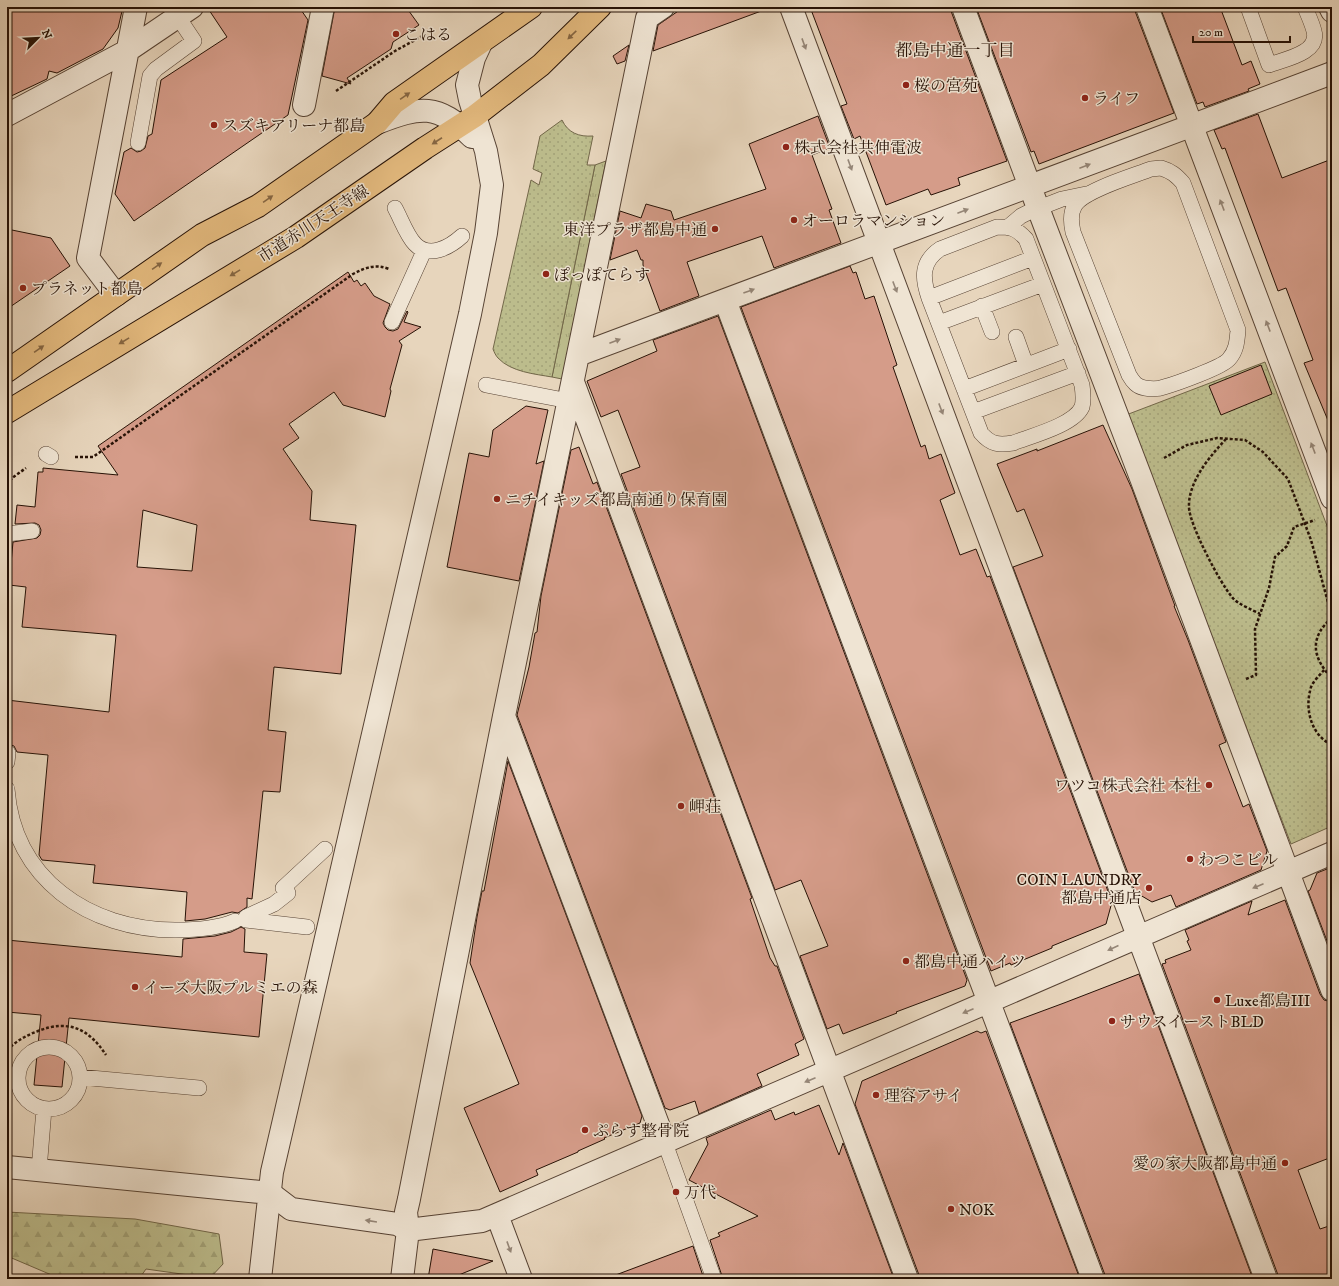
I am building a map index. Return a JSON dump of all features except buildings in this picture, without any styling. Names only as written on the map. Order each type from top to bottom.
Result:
[{"type":"main road","points":[[7,371],[202,235],[258,206],[378,123],[394,103],[531,7]]},
{"type":"main road","name":"市道赤川天王寺線","points":[[7,412],[296,237],[468,121],[541,65],[600,7]]},
{"type":"street","points":[[116,296],[88,258],[136,7]]},
{"type":"street","points":[[304,105],[323,7]]},
{"type":"street","points":[[402,1279],[408,1230],[406,1212],[504,716],[647,18],[663,7]]},
{"type":"street","points":[[790,7],[1266,1279]]},
{"type":"street","points":[[963,7],[1332,990]]},
{"type":"street","points":[[1147,7],[1332,498]]},
{"type":"street","points":[[1330,7],[1332,11]]},
{"type":"street","points":[[7,115],[127,51],[185,12]]},
{"type":"street","points":[[260,1279],[272,1172],[470,314],[486,233],[492,185],[486,151],[468,121],[470,100],[467,85],[474,58],[481,43]]},
{"type":"street","points":[[578,355],[1332,73]]},
{"type":"street","points":[[378,123],[401,114],[430,110],[468,121]]},
{"type":"street","points":[[725,300],[1093,1279]]},
{"type":"street","points":[[571,392],[830,1071],[907,1279]]},
{"type":"street","points":[[504,716],[665,1142]]},
{"type":"street","points":[[7,1167],[270,1193],[291,1209],[396,1224],[408,1230],[490,1218],[1332,853]]},
{"type":"street","points":[[490,1218],[521,1279]]},
{"type":"lane","points":[[1248,7],[1269,65],[1306,51],[1312,46],[1314,32],[1305,7]]},
{"type":"lane","points":[[138,143],[150,76],[156,69],[194,41],[185,12]]},
{"type":"lane","points":[[1044,206],[1062,198],[1087,194],[1151,169],[1161,168],[1176,175],[1183,183],[1238,330],[1238,340],[1235,351],[1228,360],[1218,366],[1163,388],[1144,388],[1136,385],[1129,375],[1073,232],[1072,214],[1074,205],[1087,194]]},
{"type":"lane","points":[[396,208],[415,244],[424,251],[435,252],[462,236]]},
{"type":"lane","points":[[1008,227],[1021,216],[1029,212]]},
{"type":"lane","points":[[997,227],[1016,229],[1026,239],[1033,258],[1082,385],[1082,406],[1076,415],[1068,422],[1013,443],[995,444],[987,440],[981,433],[929,298],[924,276],[929,260],[934,253],[940,249],[997,227]]},
{"type":"lane","points":[[392,322],[424,251]]},
{"type":"lane","points":[[929,298],[1033,258]]},
{"type":"lane","points":[[939,323],[1043,284]]},
{"type":"lane","points":[[982,306],[992,332]]},
{"type":"lane","points":[[1016,337],[1026,365]]},
{"type":"lane","points":[[964,389],[1069,349]]},
{"type":"lane","points":[[973,412],[1078,373]]},
{"type":"lane","points":[[486,386],[571,392]]},
{"type":"lane","points":[[7,534],[32,531]]},
{"type":"lane","points":[[7,789],[8,804],[14,827],[24,850],[37,870],[71,901],[115,921],[137,926],[160,930],[206,928],[242,920],[281,900],[288,893],[283,888],[325,849]]},
{"type":"lane","points":[[242,920],[307,927]]},
{"type":"lane","points":[[42,1048],[53,1048],[65,1052],[70,1056],[77,1065],[80,1077],[78,1089],[72,1099],[57,1108],[44,1109],[33,1105],[24,1097],[19,1080],[20,1068],[26,1057],[30,1054],[42,1048]]},
{"type":"lane","points":[[80,1077],[199,1088]]},
{"type":"lane","points":[[40,1170],[44,1109]]},
{"type":"lane","points":[[665,1142],[714,1279]]},
{"type":"path","points":[[332,94],[395,51],[426,34]]},
{"type":"path","points":[[93,457],[353,274],[373,266],[381,266],[413,277]]},
{"type":"path","points":[[1141,478],[1160,460],[1187,445],[1217,438],[1245,440],[1263,452],[1288,479],[1311,540],[1332,618],[1323,626],[1316,637],[1316,651],[1324,670],[1332,678]]},
{"type":"path","points":[[1226,439],[1210,457],[1193,486],[1189,507],[1194,530],[1233,599],[1260,614]]},
{"type":"path","points":[[1220,689],[1256,675],[1255,629],[1269,588],[1275,556],[1287,546],[1294,527],[1318,518]]},
{"type":"path","points":[[1324,670],[1310,690],[1308,712],[1316,733],[1332,745]]},
{"type":"path","points":[[7,1050],[28,1035],[51,1026],[58,1025],[78,1029],[92,1037],[107,1055],[108,1060]]},
{"type":"green space","name":"ぽっぽてらす","points":[[562,120],[567,128],[574,133],[583,136],[593,136],[587,165],[595,165],[552,377],[524,372],[503,363],[495,354],[493,349],[531,180],[539,185],[542,173],[533,169],[540,136]]},
{"type":"green space","points":[[606,161],[562,379],[552,377],[595,165]]},
{"type":"green space","points":[[1265,362],[1332,539],[1332,826],[1291,844],[1126,415]]},
{"type":"green space","points":[[7,1212],[135,1219],[219,1234],[223,1264],[210,1278],[146,1269],[139,1279],[61,1279],[7,1256]]},
{"type":"place","name":"こはる","points":[[396,34]]},
{"type":"place","name":"桜の宮苑","points":[[906,85]]},
{"type":"place","name":"ライフ","points":[[1085,98]]},
{"type":"place","name":"スズキアリーナ都島","points":[[214,125]]},
{"type":"place","name":"株式会社共伸電波","points":[[786,147]]},
{"type":"place","name":"オーロラマンション","points":[[794,220]]},
{"type":"place","name":"東洋プラザ都島中通","points":[[715,229]]},
{"type":"place","name":"ぽっぽてらす","points":[[546,274]]},
{"type":"place","name":"プラネット都島","points":[[23,288]]},
{"type":"place","name":"ニチイキッズ都島南通り保育園","points":[[497,499]]},
{"type":"place","name":"ワツコ株式会社 本社","points":[[1209,785]]},
{"type":"place","name":"岬荘","points":[[681,806]]},
{"type":"place","name":"わつこビル","points":[[1190,859]]},
{"type":"place","name":"COIN LAUNDRY 都島中通店","points":[[1149,888]]},
{"type":"place","name":"都島中通ハイツ","points":[[906,961]]},
{"type":"place","name":"イーズ大阪プルミエの森","points":[[135,987]]},
{"type":"place","name":"Luxe都島III","points":[[1217,1000]]},
{"type":"place","name":"サウスイーストBLD","points":[[1112,1021]]},
{"type":"place","name":"理容アサイ","points":[[876,1095]]},
{"type":"place","name":"ぷらす整骨院","points":[[585,1130]]},
{"type":"place","name":"愛の家大阪都島中通","points":[[1285,1163]]},
{"type":"place","name":"万代","points":[[676,1192]]},
{"type":"place","name":"NOK","points":[[951,1209]]},
{"type":"district","name":"都島中通一丁目","points":[[955,50]]}]
